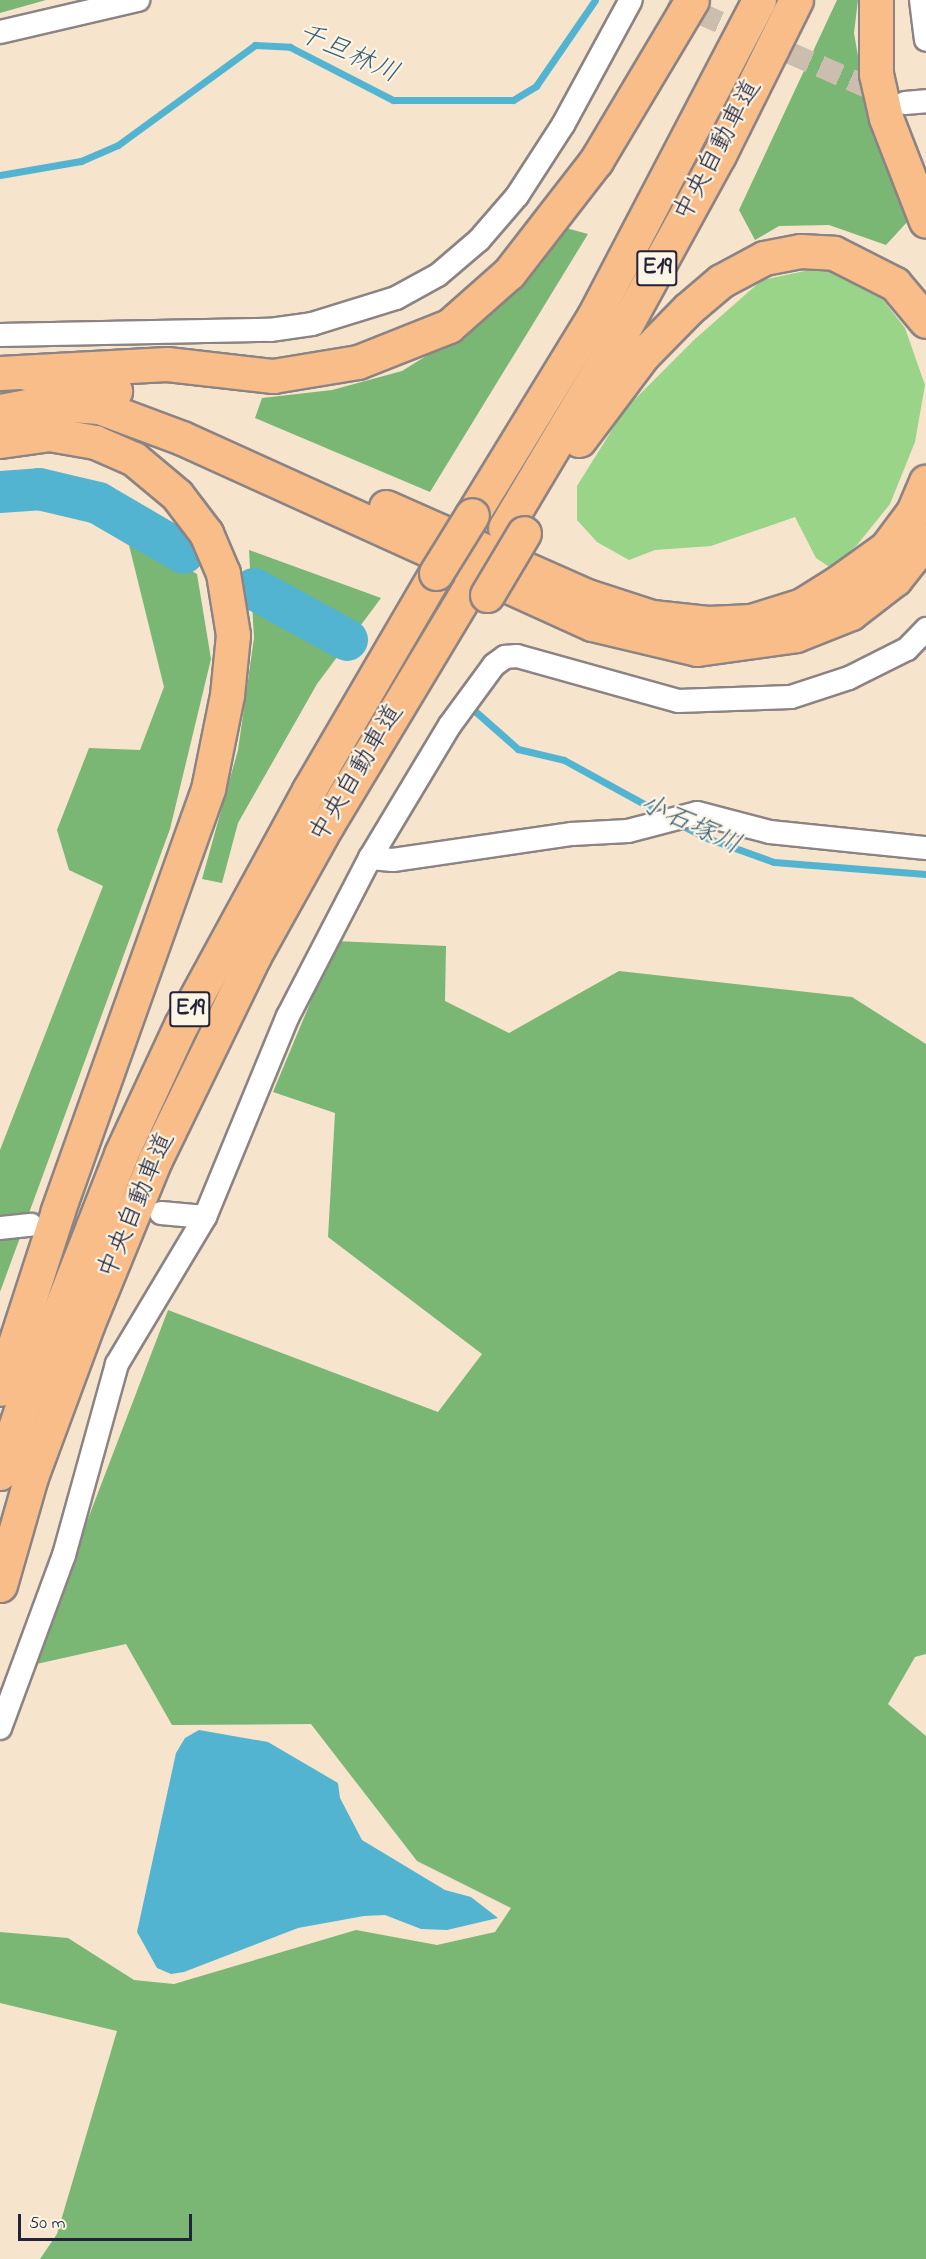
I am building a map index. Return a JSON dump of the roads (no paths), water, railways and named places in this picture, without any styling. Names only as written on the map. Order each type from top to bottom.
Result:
[{"type":"highway","points":[[13,373],[167,364],[273,376],[358,362],[449,326],[509,273],[596,161],[692,0]]},
{"type":"highway","name":"中央自動車道","points":[[0,1473],[26,1395],[121,1154],[181,1025],[309,790],[436,573],[595,314],[759,0]]},
{"type":"highway","name":"中央自動車道","points":[[0,1585],[35,1466],[88,1323],[155,1160],[254,956],[350,786],[478,591],[514,530],[719,155],[796,0]]},
{"type":"highway","points":[[876,0],[876,74],[899,157],[926,221]]},
{"type":"highway","points":[[514,530],[586,428],[642,356],[722,280],[764,258],[800,251],[834,253],[895,284],[926,321]]},
{"type":"highway","points":[[13,373],[113,390],[195,421],[587,596],[652,617],[708,623],[751,621],[802,604],[886,548],[913,512],[926,482]]},
{"type":"highway","points":[[0,411],[43,403],[99,407],[182,438],[592,624],[697,649],[796,635],[851,613],[895,579],[926,540]]},
{"type":"highway","points":[[0,441],[49,434],[95,442],[143,466],[177,495],[206,533],[223,573],[233,635],[227,694],[208,789],[58,1211],[0,1389]]},
{"type":"street","points":[[0,32],[138,0]]},
{"type":"street","points":[[0,335],[270,330],[312,324],[396,298],[438,275],[479,240],[517,196],[563,125],[631,0]]},
{"type":"street","points":[[921,0],[926,40]]},
{"type":"street","points":[[0,1728],[64,1555],[117,1364],[205,1217],[288,1016],[370,858],[450,725],[494,664],[505,657],[523,657],[678,701],[729,701],[791,697],[849,678],[907,649],[926,629]]},
{"type":"street","points":[[370,858],[393,860],[660,825],[698,813],[770,832],[926,848]]},
{"type":"street","points":[[161,1213],[205,1217]]},
{"type":"street","points":[[0,1228],[30,1225]]},
{"type":"water","points":[[199,1730],[268,1742],[338,1783],[340,1798],[362,1840],[445,1890],[471,1897],[498,1918],[447,1930],[421,1929],[385,1915],[364,1916],[298,1928],[184,1972],[171,1974],[157,1968],[137,1932],[176,1753],[185,1738]]},
{"type":"waterway","name":"千旦林川","points":[[0,175],[81,161],[118,145],[255,45],[290,47],[393,100],[513,100],[536,86],[595,0]]},
{"type":"waterway","name":"小石塚川","points":[[0,492],[39,489],[98,503],[184,553]]},
{"type":"waterway","name":"小石塚川","points":[[254,589],[347,640]]},
{"type":"waterway","name":"小石塚川","points":[[476,712],[518,749],[564,760],[664,815]]},
{"type":"waterway","name":"小石塚川","points":[[679,824],[704,837],[774,862],[926,874]]},
{"type":"tunnel","points":[[669,0],[890,97]]}]
